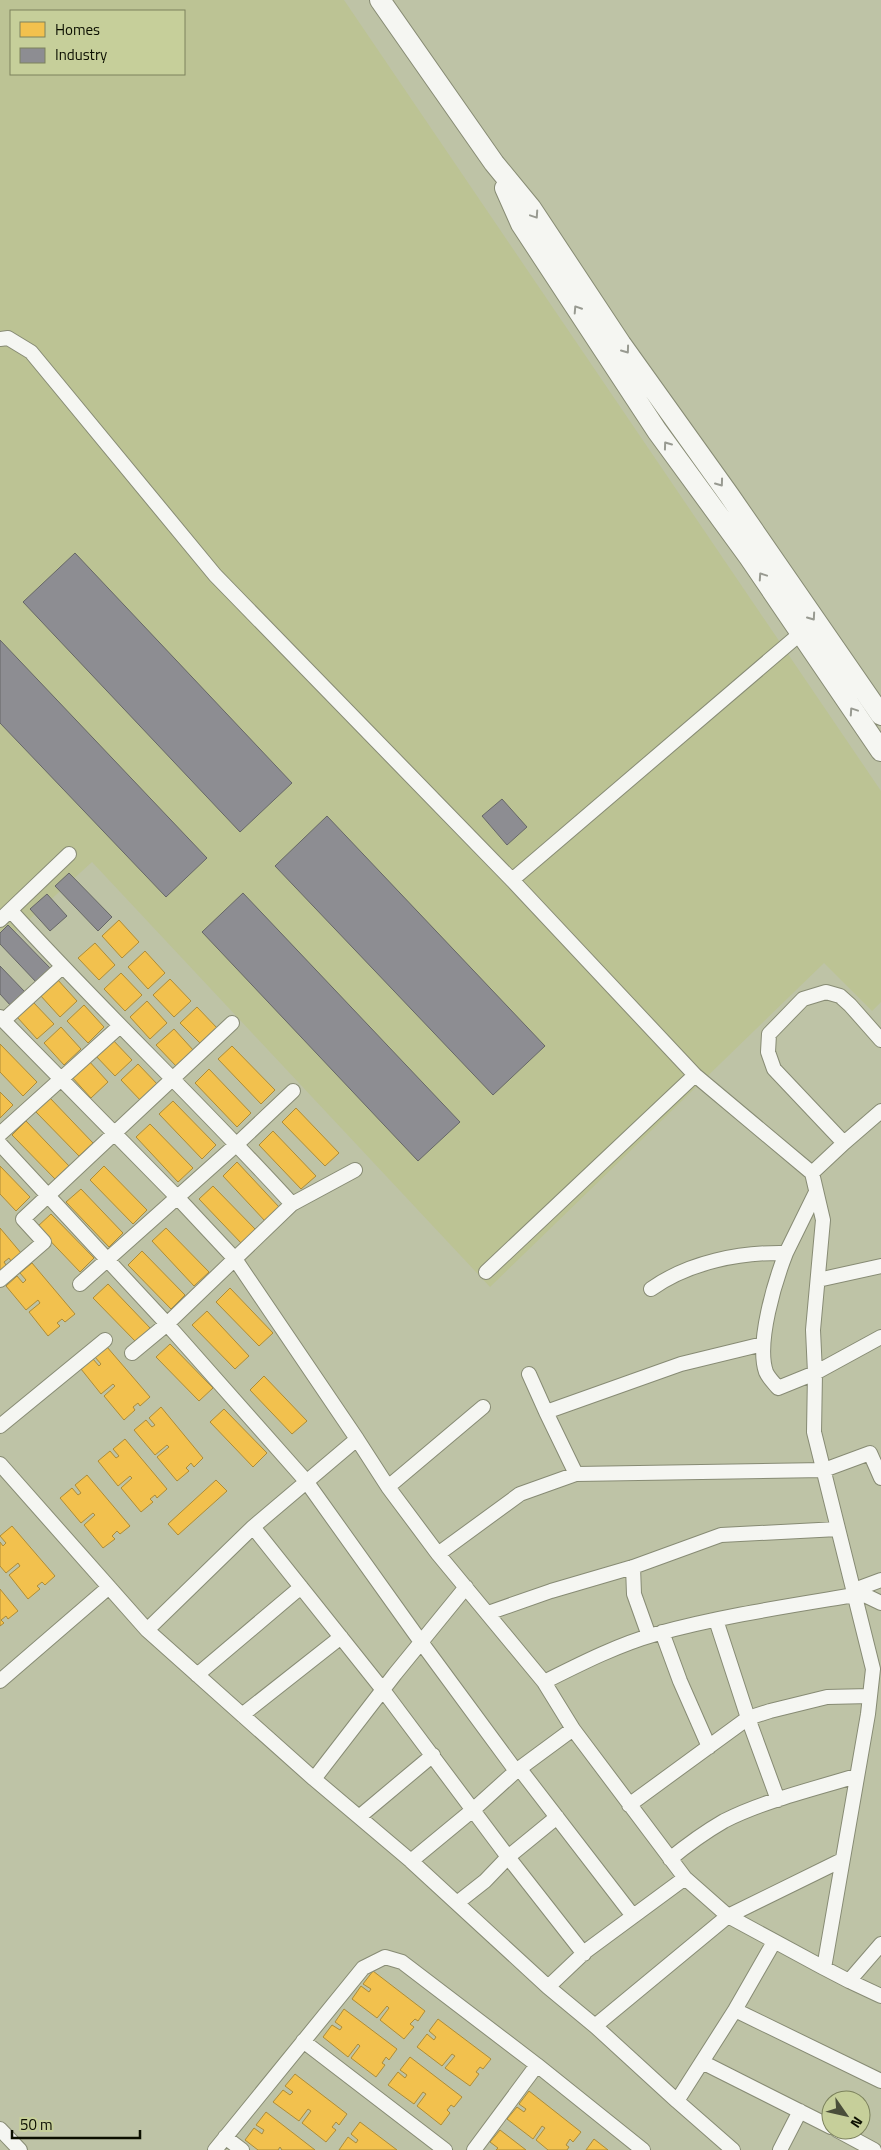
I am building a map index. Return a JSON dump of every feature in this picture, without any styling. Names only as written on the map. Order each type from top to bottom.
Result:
[{"type":"street","points":[[380,0],[494,164],[531,208],[621,344],[729,495],[881,715]]},
{"type":"street","points":[[494,164],[521,224],[656,431],[749,557],[881,751]]},
{"type":"street","points":[[0,338],[8,338],[31,352],[215,575],[512,880],[695,1075],[812,1173],[823,1220],[813,1330],[816,1373],[814,1432],[873,1669],[824,1968]]},
{"type":"street","points":[[512,880],[800,633]]},
{"type":"street","points":[[0,920],[69,854]]},
{"type":"street","points":[[11,911],[62,967],[237,1144],[292,1204]]},
{"type":"street","points":[[62,967],[2,1019],[178,1197],[235,1259],[388,1487],[438,1554],[544,1682],[572,1729],[685,1878],[728,1916],[774,1942],[881,1996]]},
{"type":"street","points":[[844,1142],[774,1069],[768,1052],[769,1034],[803,999],[826,992],[840,996],[881,1040]]},
{"type":"street","points":[[0,1280],[44,1242],[23,1219],[174,1080],[232,1023]]},
{"type":"street","points":[[0,1134],[120,1026]]},
{"type":"street","points":[[486,1272],[695,1075]]},
{"type":"street","points":[[80,1284],[108,1261],[293,1091]]},
{"type":"street","points":[[812,1173],[844,1142],[881,1111]]},
{"type":"street","points":[[0,1144],[167,1324],[306,1481],[421,1642],[517,1769],[557,1816],[633,1916]]},
{"type":"street","points":[[132,1354],[167,1324],[292,1204],[355,1170]]},
{"type":"street","points":[[816,1192],[776,1277],[763,1344],[766,1373],[778,1388],[816,1373],[881,1336]]},
{"type":"street","points":[[651,1288],[670,1275],[719,1259],[765,1252],[786,1253]]},
{"type":"street","points":[[818,1280],[881,1266]]},
{"type":"street","points":[[0,1426],[105,1340]]},
{"type":"street","points":[[546,1412],[681,1364],[763,1344]]},
{"type":"street","points":[[530,1374],[576,1474]]},
{"type":"street","points":[[388,1487],[483,1407]]},
{"type":"street","points":[[147,1630],[253,1527],[357,1439]]},
{"type":"street","points":[[438,1554],[520,1494],[576,1474],[824,1470],[876,1450],[881,1478]]},
{"type":"street","points":[[0,1464],[147,1630],[314,1779],[411,1861],[548,1987],[595,2026],[733,2150]]},
{"type":"street","points":[[253,1527],[383,1690],[474,1809],[508,1857],[584,1954]]},
{"type":"street","points":[[488,1613],[551,1591],[633,1567],[721,1534],[838,1529]]},
{"type":"street","points":[[633,1567],[634,1594],[680,1681],[709,1746]]},
{"type":"street","points":[[544,1682],[595,1657],[655,1634],[854,1592],[881,1580]]},
{"type":"street","points":[[0,1681],[109,1587]]},
{"type":"street","points":[[197,1675],[302,1587]]},
{"type":"street","points":[[314,1779],[466,1587]]},
{"type":"street","points":[[854,1592],[881,1603]]},
{"type":"street","points":[[716,1620],[748,1718],[778,1800]]},
{"type":"street","points":[[242,1715],[341,1637]]},
{"type":"street","points":[[629,1804],[748,1718],[827,1697],[870,1696]]},
{"type":"street","points":[[411,1861],[474,1809],[517,1769],[572,1729]]},
{"type":"street","points":[[359,1817],[432,1755]]},
{"type":"street","points":[[670,1859],[692,1841],[725,1821],[778,1800],[856,1776]]},
{"type":"street","points":[[457,1903],[485,1881],[508,1857],[557,1816]]},
{"type":"street","points":[[595,2026],[728,1916],[842,1860]]},
{"type":"street","points":[[548,1987],[584,1954],[685,1878]]},
{"type":"street","points":[[677,2101],[735,2010],[774,1942]]},
{"type":"street","points":[[850,1981],[881,1944]]},
{"type":"street","points":[[216,2150],[363,1968],[386,1957],[402,1962],[537,2065],[643,2150]]},
{"type":"street","points":[[735,2010],[881,2081]]},
{"type":"street","points":[[304,2041],[445,2150]]},
{"type":"street","points":[[702,2062],[821,2122]]},
{"type":"street","points":[[474,2150],[537,2065]]},
{"type":"street","points":[[780,2150],[800,2112]]},
{"type":"street","points":[[0,2130],[20,2150]]},
{"type":"street","points":[[225,2137],[242,2150]]},
{"type":"street","points":[[850,2144],[874,2150]]},
{"type":"shaded area","points":[[0,0],[344,0],[881,791],[881,1002],[872,1011],[824,963],[490,1287],[92,862],[0,946]]},
{"type":"building: Homes","points":[[119,920],[139,942],[122,958],[102,936]]},
{"type":"building: Homes","points":[[95,943],[115,965],[99,980],[78,958]]},
{"type":"building: Homes","points":[[145,951],[165,973],[148,989],[128,967]]},
{"type":"building: Homes","points":[[121,973],[142,995],[125,1011],[104,989]]},
{"type":"building: Homes","points":[[57,979],[77,1001],[60,1017],[40,995]]},
{"type":"building: Homes","points":[[170,979],[191,1001],[174,1017],[153,995]]},
{"type":"building: Homes","points":[[147,1001],[167,1023],[150,1039],[130,1017]]},
{"type":"building: Homes","points":[[33,1002],[54,1024],[37,1039],[17,1017]]},
{"type":"building: Homes","points":[[84,1005],[104,1027],[88,1043],[67,1021]]},
{"type":"building: Homes","points":[[197,1007],[218,1029],[201,1044],[180,1023]]},
{"type":"building: Homes","points":[[61,1027],[81,1049],[64,1065],[44,1043]]},
{"type":"building: Homes","points":[[174,1029],[194,1051],[177,1067],[156,1045]]},
{"type":"building: Homes","points":[[111,1038],[132,1060],[115,1076],[94,1054]]},
{"type":"building: Homes","points":[[0,1044],[37,1082],[23,1096],[0,1072]]},
{"type":"building: Homes","points":[[232,1046],[275,1090],[261,1104],[218,1059]]},
{"type":"building: Homes","points":[[88,1060],[108,1082],[91,1098],[71,1076]]},
{"type":"building: Homes","points":[[138,1064],[159,1086],[142,1102],[121,1080]]},
{"type":"building: Homes","points":[[209,1069],[251,1113],[237,1127],[195,1083]]},
{"type":"building: Homes","points":[[0,1092],[13,1105],[0,1118]]},
{"type":"building: Homes","points":[[50,1098],[93,1143],[79,1156],[36,1112]]},
{"type":"building: Homes","points":[[173,1101],[216,1145],[202,1159],[159,1114]]},
{"type":"building: Homes","points":[[296,1108],[339,1153],[325,1166],[282,1122]]},
{"type":"building: Homes","points":[[26,1121],[69,1166],[55,1179],[12,1135]]},
{"type":"building: Homes","points":[[150,1124],[193,1168],[178,1182],[136,1137]]},
{"type":"building: Homes","points":[[273,1131],[316,1176],[301,1189],[259,1145]]},
{"type":"building: Homes","points":[[237,1162],[279,1207],[265,1221],[223,1176]]},
{"type":"building: Homes","points":[[0,1166],[30,1197],[16,1211],[0,1194]]},
{"type":"building: Homes","points":[[104,1166],[147,1210],[133,1224],[90,1180]]},
{"type":"building: Homes","points":[[213,1186],[256,1230],[242,1244],[199,1199]]},
{"type":"building: Homes","points":[[81,1189],[123,1233],[109,1247],[66,1202]]},
{"type":"building: Homes","points":[[51,1214],[94,1258],[80,1272],[37,1227]]},
{"type":"building: Homes","points":[[0,1228],[21,1253],[11,1261],[9,1258],[4,1262],[6,1265],[0,1271]]},
{"type":"building: Homes","points":[[166,1228],[209,1272],[194,1286],[152,1241]]},
{"type":"building: Homes","points":[[142,1251],[185,1295],[171,1309],[128,1265]]},
{"type":"building: Homes","points":[[32,1263],[75,1314],[65,1322],[62,1319],[57,1323],[60,1326],[48,1336],[29,1312],[40,1303],[38,1300],[26,1310],[6,1286],[17,1276],[23,1283],[26,1280],[20,1273]]},
{"type":"building: Homes","points":[[108,1284],[150,1328],[136,1342],[93,1298]]},
{"type":"building: Homes","points":[[230,1288],[273,1333],[259,1346],[216,1302]]},
{"type":"building: Homes","points":[[207,1311],[249,1356],[235,1369],[192,1325]]},
{"type":"building: Homes","points":[[170,1344],[213,1388],[199,1401],[156,1357]]},
{"type":"building: Homes","points":[[107,1347],[150,1397],[140,1406],[138,1403],[133,1407],[135,1410],[124,1420],[104,1396],[115,1386],[113,1384],[101,1394],[81,1369],[93,1359],[99,1366],[101,1364],[95,1357]]},
{"type":"building: Homes","points":[[264,1376],[307,1421],[292,1434],[250,1390]]},
{"type":"building: Homes","points":[[161,1407],[203,1458],[194,1467],[191,1463],[186,1468],[189,1471],[177,1481],[157,1457],[169,1447],[167,1445],[155,1455],[134,1430],[146,1420],[152,1427],[155,1425],[149,1418]]},
{"type":"building: Homes","points":[[224,1409],[267,1453],[253,1467],[210,1422]]},
{"type":"building: Homes","points":[[125,1439],[167,1489],[157,1498],[155,1495],[150,1499],[153,1502],[141,1512],[121,1488],[132,1478],[130,1476],[118,1486],[98,1461],[110,1451],[116,1458],[119,1456],[113,1449]]},
{"type":"building: Homes","points":[[87,1475],[130,1526],[120,1534],[117,1531],[112,1536],[115,1539],[103,1548],[84,1525],[95,1515],[93,1513],[81,1523],[60,1498],[72,1488],[78,1495],[81,1493],[75,1485]]},
{"type":"building: Homes","points":[[216,1480],[227,1491],[178,1535],[168,1524]]},
{"type":"building: Homes","points":[[12,1526],[55,1576],[45,1585],[42,1582],[37,1586],[40,1589],[28,1599],[9,1575],[20,1566],[18,1563],[6,1573],[0,1566],[0,1542],[3,1546],[6,1543],[0,1536]]},
{"type":"building: Homes","points":[[0,1589],[18,1611],[8,1619],[6,1616],[1,1620],[4,1623],[0,1626]]},
{"type":"building: Homes","points":[[373,1971],[425,2011],[418,2021],[415,2019],[410,2024],[414,2027],[404,2039],[380,2020],[389,2008],[387,2006],[377,2018],[352,1999],[361,1986],[369,1992],[371,1989],[363,1984]]},
{"type":"building: Homes","points":[[344,2009],[397,2049],[389,2060],[386,2057],[382,2063],[385,2065],[376,2077],[351,2058],[360,2046],[358,2044],[348,2057],[323,2037],[332,2025],[340,2030],[342,2027],[335,2022]]},
{"type":"building: Homes","points":[[438,2019],[491,2059],[483,2069],[480,2067],[476,2072],[479,2074],[470,2086],[445,2068],[455,2056],[452,2054],[442,2066],[417,2047],[427,2034],[434,2040],[436,2037],[429,2031]]},
{"type":"building: Homes","points":[[410,2057],[462,2097],[454,2107],[451,2105],[447,2110],[450,2113],[441,2125],[417,2106],[426,2094],[423,2092],[414,2104],[388,2085],[398,2072],[405,2078],[407,2075],[400,2070]]},
{"type":"building: Homes","points":[[295,2074],[347,2114],[339,2125],[336,2122],[332,2127],[336,2130],[326,2142],[302,2123],[311,2111],[308,2109],[299,2121],[273,2102],[283,2090],[290,2095],[293,2092],[285,2086]]},
{"type":"building: Homes","points":[[529,2091],[581,2132],[573,2142],[570,2139],[566,2145],[569,2147],[567,2150],[548,2150],[536,2140],[545,2128],[542,2126],[533,2139],[507,2119],[517,2107],[524,2112],[526,2109],[519,2104]]},
{"type":"building: Homes","points":[[266,2112],[315,2150],[282,2150],[280,2147],[278,2150],[258,2150],[245,2140],[254,2128],[262,2134],[264,2130],[256,2125]]},
{"type":"building: Homes","points":[[360,2122],[397,2150],[339,2150],[348,2137],[356,2143],[358,2140],[351,2134]]},
{"type":"building: Homes","points":[[500,2130],[526,2150],[496,2150],[498,2148],[490,2142]]},
{"type":"building: Homes","points":[[594,2139],[608,2150],[586,2150]]},
{"type":"building: Industry","points":[[75,553],[292,783],[240,832],[23,602]]},
{"type":"building: Industry","points":[[0,640],[207,858],[166,897],[0,723]]},
{"type":"building: Industry","points":[[502,799],[527,827],[507,845],[482,816]]},
{"type":"building: Industry","points":[[327,816],[545,1046],[493,1095],[275,866]]},
{"type":"building: Industry","points":[[69,873],[112,917],[98,931],[55,886]]},
{"type":"building: Industry","points":[[243,893],[460,1122],[418,1161],[202,932]]},
{"type":"building: Industry","points":[[47,894],[67,916],[50,931],[30,909]]},
{"type":"building: Industry","points":[[8,925],[51,969],[37,983],[0,944],[0,933]]},
{"type":"building: Industry","points":[[0,966],[25,992],[11,1006],[0,994]]}]
